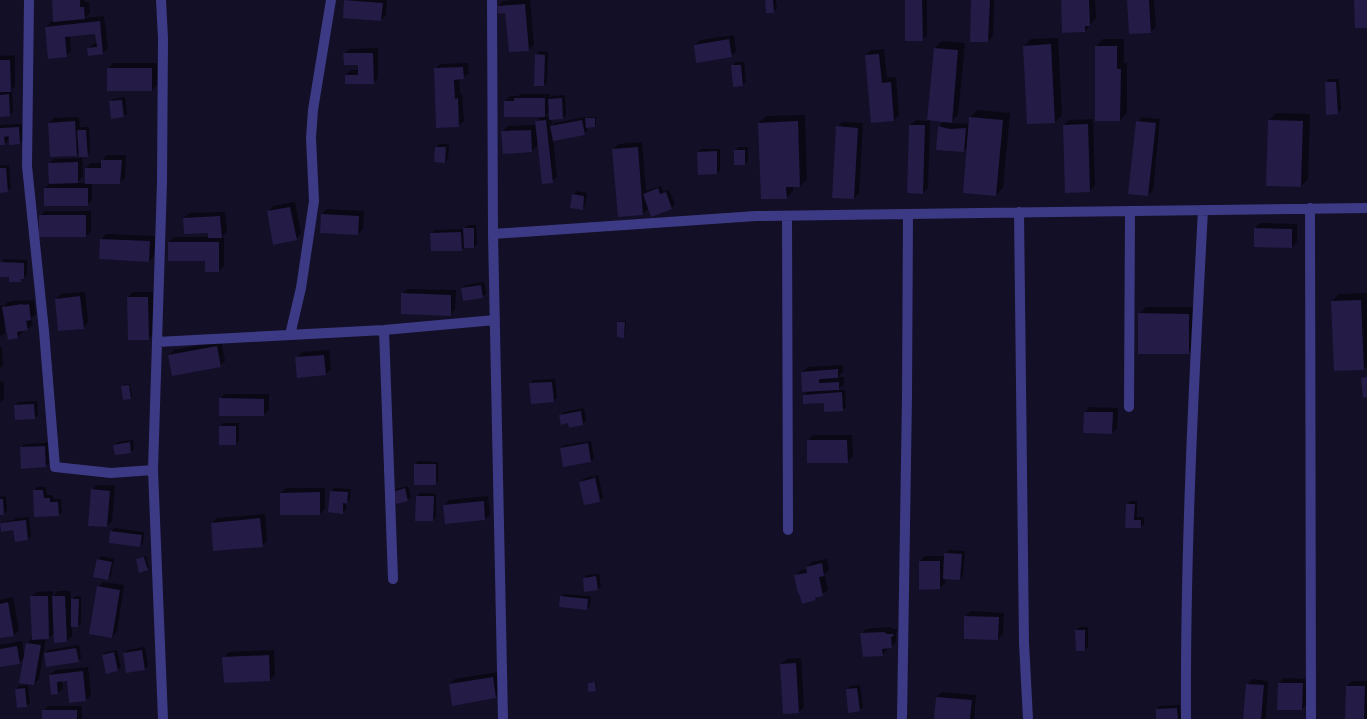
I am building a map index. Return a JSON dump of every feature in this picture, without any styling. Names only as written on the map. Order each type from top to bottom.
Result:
[{"type":"street","points":[[29,0],[27,166],[44,331],[55,467],[111,473],[153,470]]},
{"type":"street","points":[[161,0],[163,38],[162,174],[153,470],[163,719]]},
{"type":"street","points":[[290,335],[301,288],[314,201],[311,138],[313,110],[331,0]]},
{"type":"street","points":[[492,0],[493,234],[503,719]]},
{"type":"street","points":[[1310,208],[1310,719]]},
{"type":"street","points":[[493,234],[748,217],[1367,208]]},
{"type":"street","points":[[1186,719],[1185,631],[1195,354],[1203,210]]},
{"type":"street","points":[[1129,407],[1130,211]]},
{"type":"street","points":[[1019,212],[1024,643],[1028,719]]},
{"type":"street","points":[[902,719],[908,214]]},
{"type":"street","points":[[787,216],[788,530]]},
{"type":"street","points":[[157,342],[384,330],[495,320]]},
{"type":"street","points":[[384,330],[393,579]]},
{"type":"building","points":[[52,0],[80,0],[80,7],[84,7],[85,19],[53,22]]},
{"type":"building","points":[[344,0],[383,3],[381,21],[343,18]]},
{"type":"building","points":[[765,0],[773,0],[774,13],[766,13]]},
{"type":"building","points":[[905,0],[922,0],[923,41],[905,41]]},
{"type":"building","points":[[971,0],[990,0],[988,42],[970,42]]},
{"type":"building","points":[[1061,0],[1089,0],[1090,26],[1085,26],[1085,32],[1062,33]]},
{"type":"building","points":[[1127,0],[1149,0],[1151,33],[1129,34]]},
{"type":"building","points":[[1354,0],[1367,0],[1367,28],[1355,28]]},
{"type":"building","points":[[525,4],[529,51],[509,52],[505,13],[498,14],[497,6]]},
{"type":"building","points":[[100,21],[103,54],[88,56],[87,48],[97,47],[95,34],[65,37],[67,57],[48,59],[45,27]]},
{"type":"building","points":[[729,39],[732,57],[696,63],[694,45]]},
{"type":"building","points":[[1051,44],[1055,123],[1027,124],[1023,46]]},
{"type":"building","points":[[1095,46],[1117,46],[1117,69],[1121,69],[1120,121],[1095,121]]},
{"type":"building","points":[[934,48],[958,50],[952,123],[927,120]]},
{"type":"building","points":[[343,53],[373,53],[374,84],[345,84],[345,75],[358,75],[358,65],[344,65]]},
{"type":"building","points":[[535,54],[545,55],[544,86],[534,86]]},
{"type":"building","points":[[879,54],[882,83],[891,82],[894,121],[871,123],[865,55]]},
{"type":"building","points":[[0,60],[10,60],[11,92],[0,92]]},
{"type":"building","points":[[731,65],[741,65],[743,86],[733,87]]},
{"type":"building","points":[[463,67],[464,79],[454,80],[455,99],[458,98],[459,127],[436,128],[434,68]]},
{"type":"building","points":[[107,68],[152,68],[152,91],[107,91]]},
{"type":"building","points":[[1325,82],[1336,82],[1338,114],[1326,115]]},
{"type":"building","points":[[9,94],[10,116],[0,117],[0,95]]},
{"type":"building","points":[[514,98],[545,98],[545,117],[504,117],[504,101],[514,101]]},
{"type":"building","points":[[562,98],[563,119],[549,120],[548,99]]},
{"type":"building","points":[[122,100],[124,117],[111,119],[109,101]]},
{"type":"building","points":[[969,117],[1003,120],[996,196],[963,193]]},
{"type":"building","points":[[585,118],[595,118],[595,127],[586,128]]},
{"type":"building","points":[[546,120],[553,183],[542,184],[535,121]]},
{"type":"building","points":[[582,120],[585,135],[553,141],[550,126]]},
{"type":"building","points":[[1268,120],[1303,121],[1301,187],[1266,186]]},
{"type":"building","points":[[75,121],[77,156],[50,157],[48,123]]},
{"type":"building","points":[[798,121],[800,187],[786,187],[787,199],[761,199],[758,123]]},
{"type":"building","points":[[1136,121],[1156,123],[1148,196],[1128,194]]},
{"type":"building","points":[[1088,124],[1090,192],[1065,193],[1063,125]]},
{"type":"building","points":[[909,125],[925,125],[923,194],[907,193]]},
{"type":"building","points":[[836,126],[858,128],[854,199],[832,198]]},
{"type":"building","points":[[938,126],[950,129],[966,128],[964,152],[936,150]]},
{"type":"building","points":[[19,127],[20,144],[9,145],[9,136],[4,137],[5,145],[0,145],[0,128]]},
{"type":"building","points":[[77,130],[86,130],[88,157],[79,157]]},
{"type":"building","points":[[531,130],[532,152],[503,154],[501,131]]},
{"type":"building","points":[[435,147],[446,147],[445,163],[434,162]]},
{"type":"building","points":[[638,147],[643,215],[618,217],[612,149]]},
{"type":"building","points":[[734,150],[745,150],[745,165],[734,165]]},
{"type":"building","points":[[717,151],[717,174],[698,175],[697,152]]},
{"type":"building","points":[[101,160],[122,160],[120,184],[85,184],[85,168],[101,168]]},
{"type":"building","points":[[78,162],[78,183],[49,184],[48,163]]},
{"type":"building","points":[[0,168],[6,168],[8,192],[0,193]]},
{"type":"building","points":[[44,188],[88,188],[88,206],[44,206]]},
{"type":"building","points":[[658,188],[660,194],[666,192],[672,209],[651,217],[643,194]]},
{"type":"building","points":[[572,194],[584,196],[583,210],[570,208]]},
{"type":"building","points":[[290,207],[297,240],[273,245],[267,211]]},
{"type":"building","points":[[321,214],[359,216],[358,235],[320,233]]},
{"type":"building","points":[[39,215],[86,215],[86,237],[39,237]]},
{"type":"building","points":[[220,216],[222,238],[208,238],[208,233],[184,234],[183,218]]},
{"type":"building","points":[[463,228],[474,228],[474,248],[464,248]]},
{"type":"building","points":[[1254,228],[1292,229],[1292,248],[1254,247]]},
{"type":"building","points":[[461,232],[462,251],[431,251],[430,233]]},
{"type":"building","points":[[100,239],[150,241],[149,262],[99,259]]},
{"type":"building","points":[[168,242],[219,242],[219,272],[205,272],[205,261],[168,261]]},
{"type":"building","points":[[0,262],[24,263],[24,279],[21,279],[21,282],[9,282],[9,277],[0,277]]},
{"type":"building","points":[[481,285],[483,298],[463,301],[461,288]]},
{"type":"building","points":[[401,293],[451,295],[451,316],[401,314]]},
{"type":"building","points":[[80,296],[84,329],[58,331],[55,299]]},
{"type":"building","points":[[127,297],[148,297],[149,340],[128,340]]},
{"type":"building","points":[[1361,300],[1364,370],[1334,371],[1331,301]]},
{"type":"building","points":[[29,304],[31,320],[26,321],[28,330],[17,332],[18,338],[8,340],[2,307]]},
{"type":"building","points":[[1138,313],[1189,314],[1189,354],[1138,354]]},
{"type":"building","points":[[617,322],[625,322],[624,338],[617,337]]},
{"type":"building","points":[[217,346],[221,367],[172,376],[168,355]]},
{"type":"building","points":[[324,355],[326,375],[297,378],[295,357]]},
{"type":"building","points":[[838,369],[838,378],[819,379],[819,383],[839,382],[839,390],[802,392],[801,372]]},
{"type":"building","points":[[1367,377],[1367,397],[1363,398],[1361,378]]},
{"type":"building","points":[[552,382],[554,402],[531,404],[529,383]]},
{"type":"building","points":[[129,385],[131,399],[123,400],[121,386]]},
{"type":"building","points":[[842,392],[843,411],[824,412],[824,403],[803,404],[803,395]]},
{"type":"building","points":[[219,398],[264,399],[264,416],[219,416]]},
{"type":"building","points":[[34,404],[35,419],[15,420],[14,405]]},
{"type":"building","points":[[581,411],[583,425],[569,428],[568,423],[561,425],[559,415]]},
{"type":"building","points":[[1084,412],[1113,412],[1112,434],[1083,433]]},
{"type":"building","points":[[219,426],[236,426],[236,445],[219,445]]},
{"type":"building","points":[[807,440],[847,440],[848,463],[807,463]]},
{"type":"building","points":[[130,442],[131,453],[115,455],[113,445]]},
{"type":"building","points":[[588,443],[591,462],[563,467],[560,448]]},
{"type":"building","points":[[45,446],[46,467],[21,469],[20,447]]},
{"type":"building","points":[[414,464],[436,464],[436,485],[414,485]]},
{"type":"building","points":[[595,478],[600,502],[584,505],[579,482]]},
{"type":"building","points":[[405,488],[408,501],[396,504],[393,492]]},
{"type":"building","points":[[91,489],[110,491],[107,527],[88,526]]},
{"type":"building","points":[[33,490],[43,490],[44,498],[50,498],[50,502],[58,502],[59,516],[34,517]]},
{"type":"building","points":[[330,491],[348,492],[347,504],[343,503],[343,514],[328,512]]},
{"type":"building","points":[[320,492],[320,515],[280,515],[280,493]]},
{"type":"building","points":[[416,496],[434,496],[433,521],[415,521]]},
{"type":"building","points":[[0,499],[3,499],[4,515],[0,515]]},
{"type":"building","points":[[484,501],[485,520],[445,524],[443,505]]},
{"type":"building","points":[[1126,504],[1135,504],[1134,520],[1141,520],[1141,528],[1125,528]]},
{"type":"building","points":[[260,518],[263,547],[213,551],[211,523]]},
{"type":"building","points":[[26,520],[28,540],[15,542],[13,530],[1,532],[0,523]]},
{"type":"building","points":[[110,531],[142,535],[140,547],[109,543]]},
{"type":"building","points":[[944,553],[962,554],[960,580],[943,579]]},
{"type":"building","points":[[144,557],[148,570],[139,573],[136,559]]},
{"type":"building","points":[[97,559],[112,562],[108,580],[93,577]]},
{"type":"building","points":[[919,561],[940,561],[940,589],[919,590]]},
{"type":"building","points":[[822,563],[824,576],[819,577],[823,596],[815,598],[816,600],[802,604],[794,575],[807,573],[806,567]]},
{"type":"building","points":[[596,576],[598,590],[584,592],[583,578]]},
{"type":"building","points":[[97,586],[120,590],[112,638],[89,634]]},
{"type":"building","points":[[30,596],[48,596],[49,639],[32,640]]},
{"type":"building","points":[[52,596],[65,596],[67,642],[54,643]]},
{"type":"building","points":[[560,596],[588,599],[587,610],[559,607]]},
{"type":"building","points":[[71,599],[79,599],[78,627],[71,627]]},
{"type":"building","points":[[8,602],[14,636],[0,638],[0,604]]},
{"type":"building","points":[[964,616],[999,617],[998,640],[964,639]]},
{"type":"building","points":[[1075,630],[1085,630],[1085,651],[1076,651]]},
{"type":"building","points":[[884,632],[887,634],[893,634],[894,636],[891,637],[892,648],[882,649],[883,656],[863,657],[860,633]]},
{"type":"building","points":[[26,643],[41,645],[34,685],[19,683]]},
{"type":"building","points":[[17,646],[20,664],[0,667],[0,649]]},
{"type":"building","points":[[76,648],[79,662],[46,667],[44,653]]},
{"type":"building","points":[[142,650],[145,670],[126,673],[123,653]]},
{"type":"building","points":[[114,652],[118,671],[106,674],[102,655]]},
{"type":"building","points":[[269,655],[270,681],[224,683],[222,657]]},
{"type":"building","points":[[796,663],[799,713],[783,714],[780,664]]},
{"type":"building","points":[[83,671],[86,701],[69,703],[67,681],[57,682],[58,694],[51,695],[49,675]]},
{"type":"building","points":[[493,677],[496,698],[452,706],[449,684]]},
{"type":"building","points":[[595,682],[596,691],[588,692],[588,683]]},
{"type":"building","points":[[1278,683],[1303,683],[1302,710],[1277,710]]},
{"type":"building","points":[[1246,684],[1264,685],[1261,719],[1243,719]]},
{"type":"building","points":[[1346,686],[1365,686],[1364,719],[1345,719]]},
{"type":"building","points":[[25,688],[27,707],[17,708],[15,689]]},
{"type":"building","points":[[857,688],[860,711],[848,713],[846,689]]},
{"type":"building","points":[[936,697],[972,700],[970,719],[934,719]]},
{"type":"building","points":[[1177,708],[1178,719],[1156,719],[1156,709]]},
{"type":"building","points":[[42,710],[77,710],[77,719],[42,719]]}]
